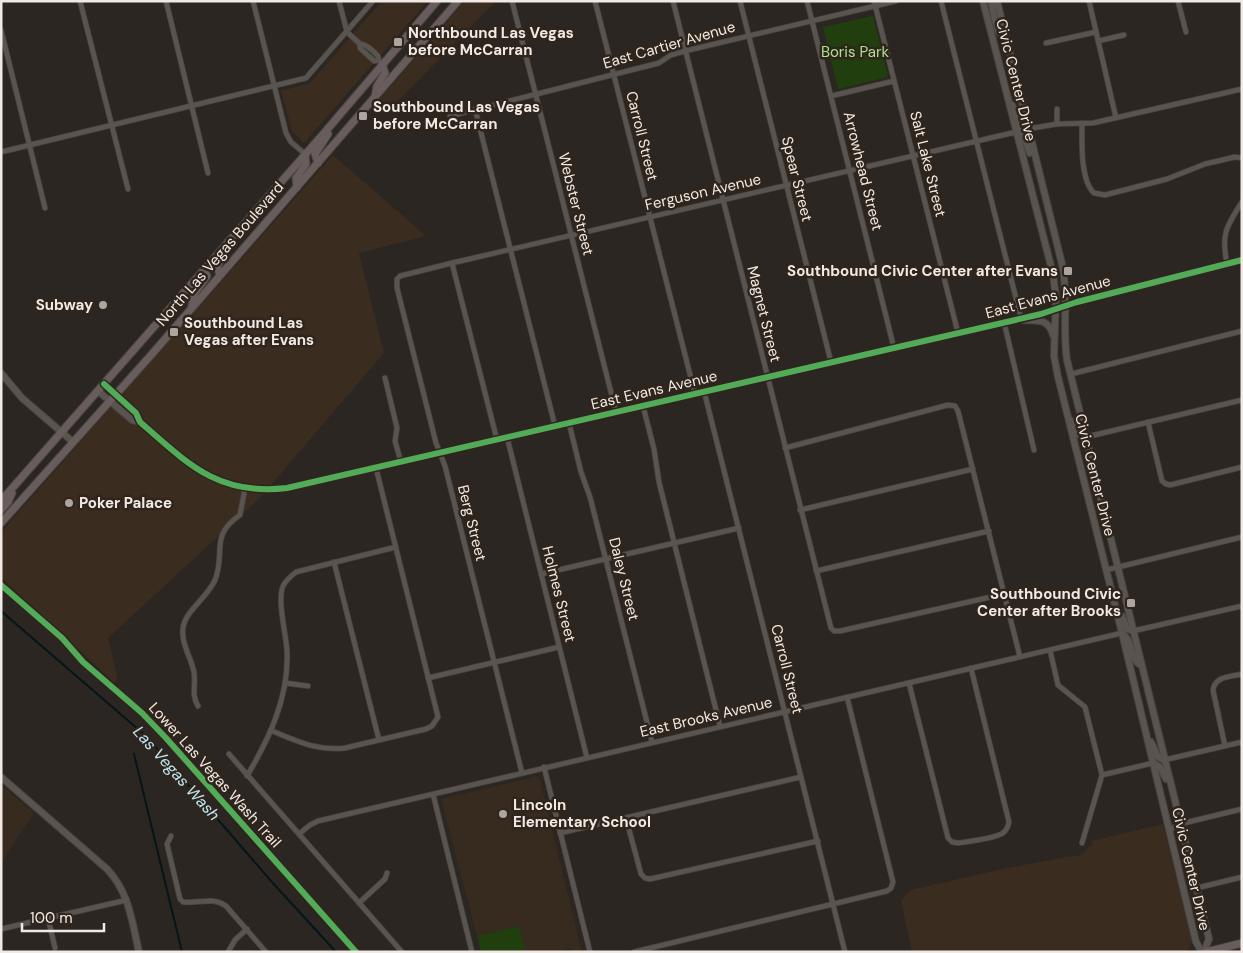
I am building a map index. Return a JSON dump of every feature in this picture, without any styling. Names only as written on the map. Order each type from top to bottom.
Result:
[{"type":"main road","name":"North Las Vegas Boulevard","points":[[1,501],[329,128],[380,62],[437,1]]},
{"type":"main road","name":"North Las Vegas Boulevard","points":[[1,523],[116,395],[458,1]]},
{"type":"main road","name":"Civic Center Drive","points":[[984,1],[1053,274],[1056,298],[1054,356],[1068,417],[1196,942],[1204,952]]},
{"type":"main road","points":[[991,1],[1001,36],[1006,38]]},
{"type":"main road","name":"Civic Center Drive","points":[[997,1],[1027,129],[1064,271],[1066,349],[1071,374],[1132,631],[1209,939],[1204,952]]},
{"type":"main road","points":[[375,97],[377,86],[384,73],[380,62]]},
{"type":"main road","points":[[1006,92],[1021,127],[1027,129]]},
{"type":"main road","points":[[318,163],[316,154],[328,135],[329,128]]},
{"type":"main road","points":[[1016,132],[1019,132],[1024,137],[1037,165]]},
{"type":"main road","points":[[297,187],[296,178],[306,164],[305,154]]},
{"type":"main road","points":[[220,275],[217,266],[226,252],[228,242]]},
{"type":"main road","name":"East Evans Avenue","points":[[104,384],[136,413],[140,422],[202,473],[228,484],[245,488],[273,490],[376,468],[1019,319],[1066,305],[1242,260]]},
{"type":"main road","points":[[192,308],[195,293],[207,276],[204,270]]},
{"type":"main road","points":[[1019,319],[1043,321],[1051,330],[1054,344]]},
{"type":"main road","points":[[1,373],[22,398],[73,442]]},
{"type":"main road","name":"East Evans Avenue","points":[[98,391],[132,420],[140,422]]},
{"type":"main road","points":[[1068,417],[1078,430],[1079,435],[1082,438],[1086,438]]},
{"type":"main road","points":[[1,510],[8,502],[14,488]]},
{"type":"main road","points":[[1118,616],[1122,616],[1127,629],[1132,631]]},
{"type":"main road","points":[[1122,633],[1130,642],[1135,661],[1141,665]]},
{"type":"main road","points":[[1144,727],[1158,757],[1164,760]]},
{"type":"main road","points":[[1153,763],[1160,767],[1172,791]]},
{"type":"main road","points":[[1,777],[107,868],[117,879],[127,900],[139,952]]},
{"type":"main road","points":[[1204,952],[1242,943]]},
{"type":"street","points":[[80,1],[110,125],[128,189]]},
{"type":"street","points":[[166,1],[208,172]]},
{"type":"street","points":[[253,1],[286,133],[291,142],[305,154]]},
{"type":"street","points":[[339,1],[347,32],[374,61],[380,62]]},
{"type":"street","points":[[1,152],[306,78],[373,1]]},
{"type":"street","name":"Webster Street","points":[[512,1],[616,412]]},
{"type":"street","name":"Carroll Street","points":[[595,1],[695,394]]},
{"type":"street","name":"Magnet Street","points":[[673,1],[831,628],[834,631],[850,629],[1004,594]]},
{"type":"street","name":"Spear Street","points":[[740,1],[831,362]]},
{"type":"street","name":"Arrowhead Street","points":[[807,1],[894,348]]},
{"type":"street","name":"East Cartier Avenue","points":[[450,116],[659,63],[671,54],[812,21],[875,4],[896,1]]},
{"type":"street","points":[[942,1],[1019,319]]},
{"type":"street","points":[[1088,1],[1116,118]]},
{"type":"street","points":[[1178,1],[1186,32]]},
{"type":"street","name":"Salt Lake Street","points":[[875,4],[958,333]]},
{"type":"street","points":[[1,30],[45,208]]},
{"type":"street","points":[[1046,43],[1096,32]]},
{"type":"street","points":[[1098,41],[1124,35]]},
{"type":"street","points":[[831,96],[894,81]]},
{"type":"street","points":[[1027,129],[1057,124],[1082,124],[1116,118],[1242,89]]},
{"type":"street","points":[[476,109],[556,426]]},
{"type":"street","points":[[1057,109],[1057,124]]},
{"type":"street","points":[[1082,124],[1083,159],[1087,184],[1094,193],[1105,195],[1167,179],[1205,164],[1235,157],[1242,158]]},
{"type":"street","name":"Ferguson Avenue","points":[[397,279],[400,276],[452,263],[1016,132]]},
{"type":"street","points":[[1227,264],[1224,241],[1227,225],[1242,202]]},
{"type":"street","points":[[452,263],[497,440]]},
{"type":"street","name":"Berg Street","points":[[397,279],[397,288],[436,443],[445,466],[522,773]]},
{"type":"street","points":[[1004,322],[1034,450]]},
{"type":"street","points":[[1071,374],[1242,331]]},
{"type":"street","points":[[385,378],[396,428],[395,440],[401,462]]},
{"type":"street","name":"Carroll Street","points":[[704,392],[846,952]]},
{"type":"street","points":[[1086,438],[1242,400]]},
{"type":"street","points":[[785,448],[948,405],[955,406],[958,411],[1020,657]]},
{"type":"street","points":[[643,406],[654,449],[659,482],[720,726]]},
{"type":"street","points":[[1148,422],[1162,481],[1166,484],[1170,485],[1242,468]]},
{"type":"street","name":"Daley Street","points":[[570,423],[652,742]]},
{"type":"street","name":"Holmes Street","points":[[507,437],[587,758]]},
{"type":"street","points":[[272,731],[311,747],[332,749],[426,729],[436,722],[438,717],[376,468]]},
{"type":"street","points":[[800,510],[973,469]]},
{"type":"street","points":[[198,706],[193,697],[194,672],[182,636],[183,625],[188,615],[215,581],[218,569],[219,548],[224,530],[229,522],[240,515],[245,488]]},
{"type":"street","points":[[541,574],[738,528]]},
{"type":"street","points":[[816,571],[989,531]]},
{"type":"street","points":[[1106,570],[1242,537]]},
{"type":"street","points":[[247,776],[264,748],[280,708],[285,683],[287,657],[281,602],[284,586],[288,579],[296,572],[396,546]]},
{"type":"street","points":[[334,562],[378,740]]},
{"type":"street","points":[[1132,631],[1242,606]]},
{"type":"street","name":"East Brooks Avenue","points":[[299,834],[318,821],[1122,633]]},
{"type":"street","points":[[428,678],[559,647]]},
{"type":"street","points":[[1050,650],[1058,685],[1085,707],[1102,775],[1082,843]]},
{"type":"street","points":[[909,683],[948,838],[952,842],[958,843],[997,835],[1008,828],[1009,822],[971,668]]},
{"type":"street","points":[[1225,746],[1213,690],[1214,684],[1218,680],[1242,674]]},
{"type":"street","points":[[285,683],[308,686]]},
{"type":"street","points":[[634,952],[834,905],[887,891],[891,888],[893,882],[846,697]]},
{"type":"street","points":[[1164,760],[1242,742]]},
{"type":"street","points":[[228,754],[402,952]]},
{"type":"street","points":[[1102,775],[1153,763]]},
{"type":"street","points":[[544,768],[590,952]]},
{"type":"street","points":[[560,833],[801,777]]},
{"type":"street","points":[[433,794],[472,952]]},
{"type":"street","points":[[1169,830],[1180,824],[1242,810]]},
{"type":"street","points":[[626,818],[640,874],[644,878],[650,879],[818,841]]},
{"type":"street","points":[[171,836],[167,844],[180,899],[183,902],[191,903],[209,899],[220,902],[247,929],[266,952]]},
{"type":"street","points":[[359,903],[385,879],[387,873]]},
{"type":"street","points":[[1197,888],[1242,877]]},
{"type":"street","points":[[1,929],[127,900]]},
{"type":"street","points":[[48,918],[55,948]]},
{"type":"street","points":[[228,952],[234,940],[247,929]]},
{"type":"shaded area","points":[[382,1],[428,1],[304,143],[292,131],[281,91],[310,83]]},
{"type":"shaded area","points":[[465,1],[496,1],[390,109],[379,100]]},
{"type":"shaded area","points":[[333,155],[426,236],[359,253],[384,353],[260,498],[108,638],[117,675],[115,683],[1,578],[1,532]]},
{"type":"shaded area","points":[[539,776],[582,952],[572,952],[571,948],[557,952],[526,952],[519,926],[477,936],[441,799]]},
{"type":"shaded area","points":[[1,785],[34,813],[1,862]]},
{"type":"shaded area","points":[[1163,824],[1192,941],[1186,952],[912,952],[901,901],[910,890],[1007,868],[1078,856],[1083,854],[1089,846],[1093,846],[1091,841]]},
{"type":"green space","name":"Boris Park","points":[[873,16],[888,77],[838,89],[823,27]]},
{"type":"green space","points":[[519,926],[526,952],[481,952],[477,936]]},
{"type":"waterway","name":"Las Vegas Wash","points":[[1,611],[146,736],[271,881],[336,952]]},
{"type":"waterway","name":"Las Vegas Wash","points":[[134,754],[182,952]]},
{"type":"cycle path","points":[[104,384],[136,413],[140,422],[189,463],[206,474],[223,482],[242,487],[263,489],[287,488],[1041,314],[1077,302],[1242,260]]},
{"type":"cycle path","name":"Lower Las Vegas Wash Trail","points":[[1,585],[62,638],[83,662],[142,713],[356,952]]},
{"type":"place","name":"Northbound Las Vegas before McCarran","points":[[398,42]]},
{"type":"place","name":"Southbound Las Vegas before McCarran","points":[[363,116]]},
{"type":"place","name":"Southbound Civic Center after Evans","points":[[1068,271]]},
{"type":"place","name":"Subway","points":[[103,305]]},
{"type":"place","name":"Southbound Las Vegas after Evans","points":[[174,332]]},
{"type":"place","name":"Poker Palace","points":[[69,503]]},
{"type":"place","name":"Southbound Civic Center after Brooks","points":[[1131,603]]},
{"type":"place","name":"Lincoln Elementary School","points":[[503,814]]}]
